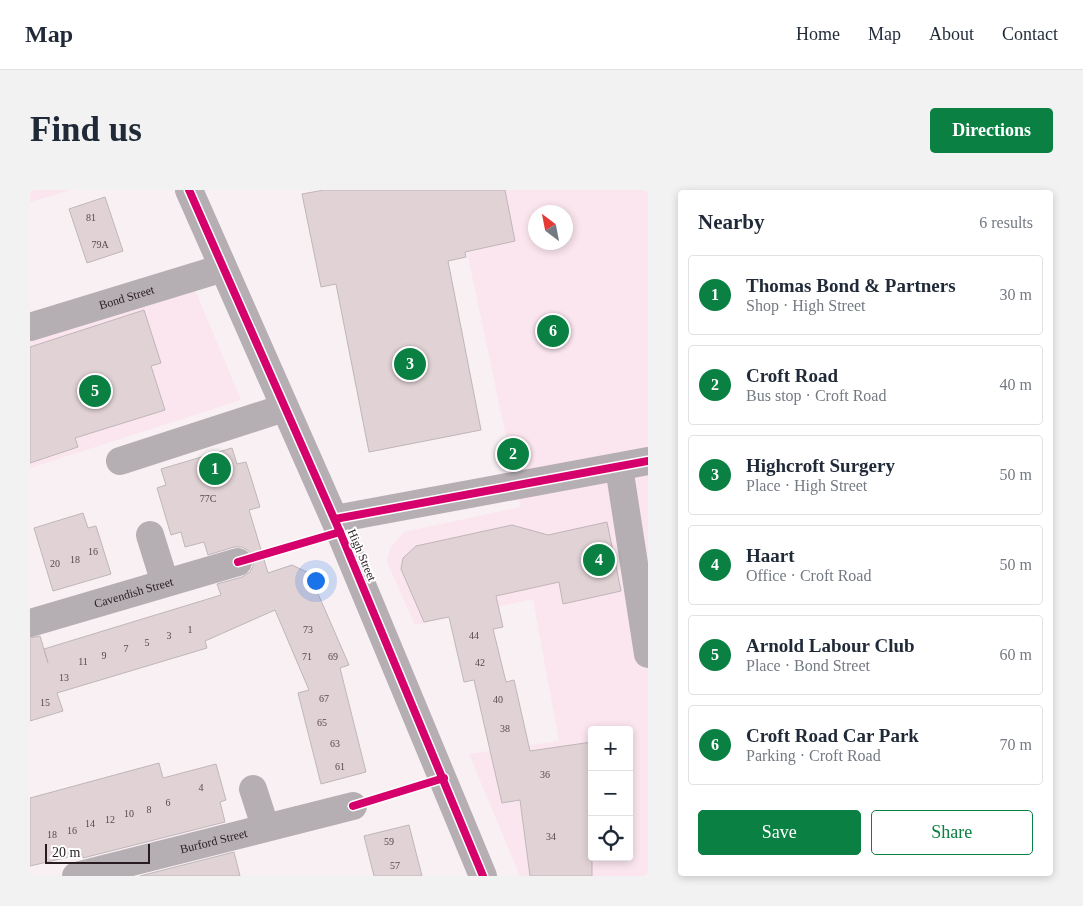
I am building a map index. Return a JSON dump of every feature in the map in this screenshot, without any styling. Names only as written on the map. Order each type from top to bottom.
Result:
[{"type":"street","name":"High Street","points":[[189,190],[284,408],[335,519],[483,876]]},
{"type":"street","name":"Bond Street","points":[[30,327],[223,268]]},
{"type":"street","points":[[120,461],[284,408]]},
{"type":"street","points":[[335,519],[648,461]]},
{"type":"street","points":[[619,467],[648,654]]},
{"type":"street","points":[[150,534],[165,583]]},
{"type":"street","name":"Cavendish Street","points":[[30,623],[238,562]]},
{"type":"street","points":[[253,789],[265,826]]},
{"type":"street","name":"Burford Street","points":[[76,876],[265,826],[353,806]]},
{"type":"shaded area","points":[[30,190],[71,190],[30,202]]},
{"type":"shaded area","points":[[454,190],[648,190],[648,876],[520,876],[469,754],[559,741],[533,599],[415,625],[387,562],[390,548],[404,532],[521,507]]},
{"type":"shaded area","points":[[194,288],[241,400],[30,468],[30,340]]},
{"type":"building","points":[[324,190],[505,190],[515,241],[465,252],[466,257],[448,261],[481,430],[369,452],[336,284],[321,287],[302,194]]},
{"type":"building","points":[[105,197],[123,251],[87,263],[69,209]]},
{"type":"building","points":[[144,310],[161,363],[151,366],[165,410],[75,438],[78,447],[30,463],[30,347]]},
{"type":"building","points":[[232,448],[237,464],[246,462],[260,507],[249,510],[268,573],[292,565],[309,573],[349,665],[340,668],[366,772],[321,784],[298,693],[309,690],[275,610],[205,641],[207,648],[57,693],[63,711],[30,721],[30,638],[40,636],[48,663],[44,649],[221,595],[217,584],[242,577],[250,572],[253,566],[253,558],[249,551],[242,547],[234,547],[208,555],[204,542],[185,547],[181,532],[171,535],[157,488],[166,485],[161,469]]},
{"type":"building","points":[[83,513],[88,528],[96,526],[111,574],[53,591],[34,528]]},
{"type":"building","points":[[607,522],[621,591],[563,604],[559,582],[496,596],[503,627],[493,629],[506,682],[514,680],[530,751],[588,743],[588,861],[592,861],[592,876],[530,876],[520,800],[502,803],[474,680],[464,682],[449,617],[424,622],[401,569],[403,558],[416,546],[512,525],[548,535]]},
{"type":"building","points":[[159,763],[163,778],[216,764],[226,800],[220,802],[225,822],[83,858],[82,854],[30,866],[30,798]]},
{"type":"building","points":[[409,825],[422,876],[374,876],[364,836]]},
{"type":"building","points":[[234,852],[240,876],[140,876]]},
{"type":"cycle path","points":[[189,190],[340,532],[483,876]]},
{"type":"cycle path","points":[[335,519],[648,461]]},
{"type":"cycle path","points":[[238,562],[340,532]]},
{"type":"cycle path","points":[[353,806],[444,778]]},
{"type":"place","name":"Croft Road Car Park","points":[[553,331]]},
{"type":"place","name":"Highcroft Surgery","points":[[410,364]]},
{"type":"place","name":"Arnold Labour Club","points":[[95,391]]},
{"type":"place","name":"Croft Road","points":[[513,454]]},
{"type":"place","name":"Thomas Bond & Partners","points":[[215,469]]},
{"type":"place","name":"Haart","points":[[599,560]]}]
